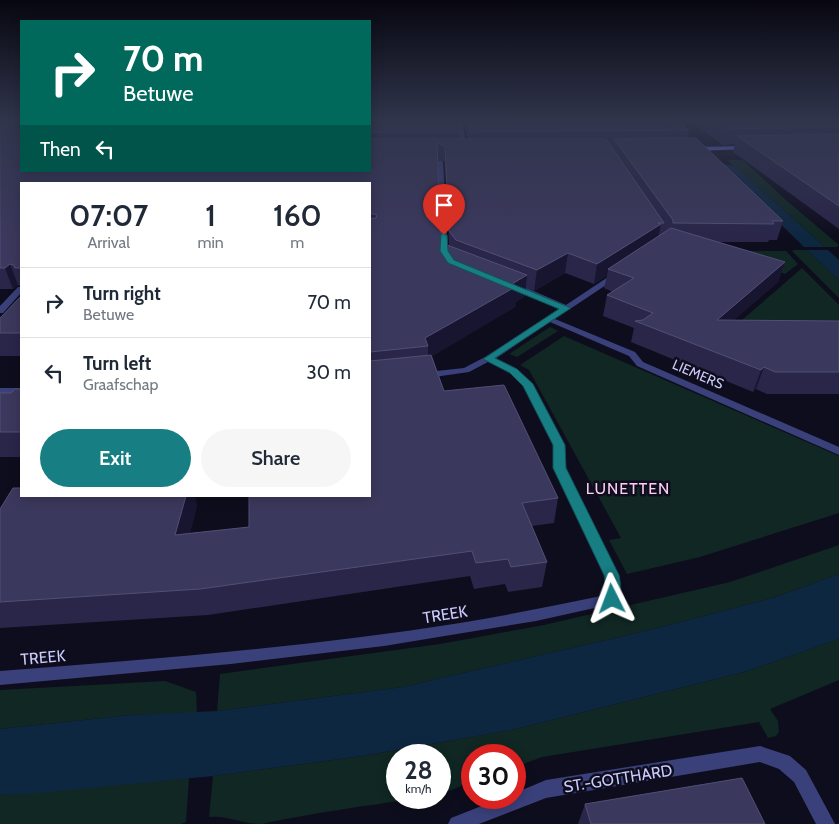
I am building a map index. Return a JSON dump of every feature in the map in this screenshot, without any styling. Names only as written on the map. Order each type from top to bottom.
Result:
[{"type":"street","points":[[440,162],[444,251],[451,262]]},
{"type":"street","points":[[418,376],[466,370],[488,359],[623,271]]},
{"type":"street","points":[[504,282],[566,308]]},
{"type":"street","points":[[0,311],[20,290]]},
{"type":"street","name":"LIEMERS","points":[[549,319],[632,354],[640,364],[839,451]]},
{"type":"street","name":"TREEK","points":[[0,678],[282,654],[466,628],[560,611],[612,599],[614,583],[560,468],[559,445],[546,419],[527,384],[514,371],[488,359]]},
{"type":"street","points":[[0,391],[20,390]]},
{"type":"street","name":"ST.-GOTTHARD","points":[[456,824],[546,789],[760,754],[784,762],[800,776],[826,824]]},
{"type":"green space","points":[[727,160],[742,160],[745,162],[839,245],[838,247],[825,247]]},
{"type":"green space","points":[[807,250],[839,280],[839,298],[792,251]]},
{"type":"green space","points":[[699,251],[786,251],[798,264],[785,274],[747,262]]},
{"type":"green space","points":[[802,268],[839,305],[839,338],[735,326]]},
{"type":"green space","points":[[550,327],[558,331],[517,357],[509,354]]},
{"type":"green space","points":[[564,336],[839,456],[839,513],[700,557],[627,574],[609,540],[621,538],[529,370],[520,365]]},
{"type":"green space","points":[[839,545],[839,574],[773,598],[650,630],[403,687],[217,711],[220,674],[440,644],[544,625],[730,582]]},
{"type":"green space","points":[[839,639],[839,680],[770,709],[778,721],[779,732],[776,736],[768,738],[759,722],[542,757],[526,763],[526,744],[461,744],[461,786],[451,790],[451,744],[431,744],[511,730],[744,672]]},
{"type":"green space","points":[[165,681],[196,692],[197,713],[131,715],[0,729],[0,690]]},
{"type":"green space","points":[[386,752],[386,803],[262,824],[222,817],[209,817],[213,776]]},
{"type":"green space","points":[[189,778],[186,822],[181,824],[0,824],[0,795]]},
{"type":"water","points":[[723,164],[734,166],[825,247],[804,247],[722,167]]},
{"type":"water","points":[[807,250],[828,250],[839,260],[839,280]]},
{"type":"water","points":[[839,574],[839,639],[744,672],[511,730],[431,744],[386,744],[386,752],[213,776],[0,795],[0,729],[131,715],[217,711],[403,687],[650,630],[773,598]]},
{"type":"building","points":[[0,158],[20,158],[20,172],[371,172],[371,158],[438,158],[440,231],[447,245],[527,275],[512,284],[517,286],[425,338],[428,346],[371,352],[371,219],[376,218],[377,215],[371,213],[371,182],[20,182],[20,268],[15,268],[14,265],[10,264],[5,268],[0,268]]},
{"type":"building","points":[[446,158],[619,158],[664,223],[658,223],[661,224],[597,264],[568,253],[537,270],[456,240],[449,231]]},
{"type":"building","points":[[628,158],[717,158],[783,221],[772,221],[774,224],[673,223],[673,220]]},
{"type":"building","points":[[770,158],[839,158],[839,206]]},
{"type":"building","points":[[671,228],[785,262],[717,320],[839,321],[839,372],[775,372],[764,367],[761,370],[635,321],[643,320],[653,313],[607,295],[634,278],[608,269]]},
{"type":"building","points":[[20,297],[20,333],[0,333],[0,318]]},
{"type":"building","points":[[431,355],[444,391],[504,385],[558,498],[522,503],[547,562],[511,567],[508,559],[476,563],[472,551],[200,589],[0,602],[0,509],[13,488],[20,488],[20,497],[186,497],[175,535],[249,527],[249,497],[371,497],[371,361]]},
{"type":"building","points":[[15,389],[20,389],[20,432],[0,432],[0,393],[11,393]]},
{"type":"building","points":[[742,778],[765,824],[591,824],[585,804]]},
{"type":"district","name":"LUNETTEN","points":[[628,488]]},
{"type":"route","points":[[444,235],[444,251],[451,262],[566,308],[488,359],[514,371],[527,384],[543,414],[559,445],[560,468],[614,583],[612,599]]}]
